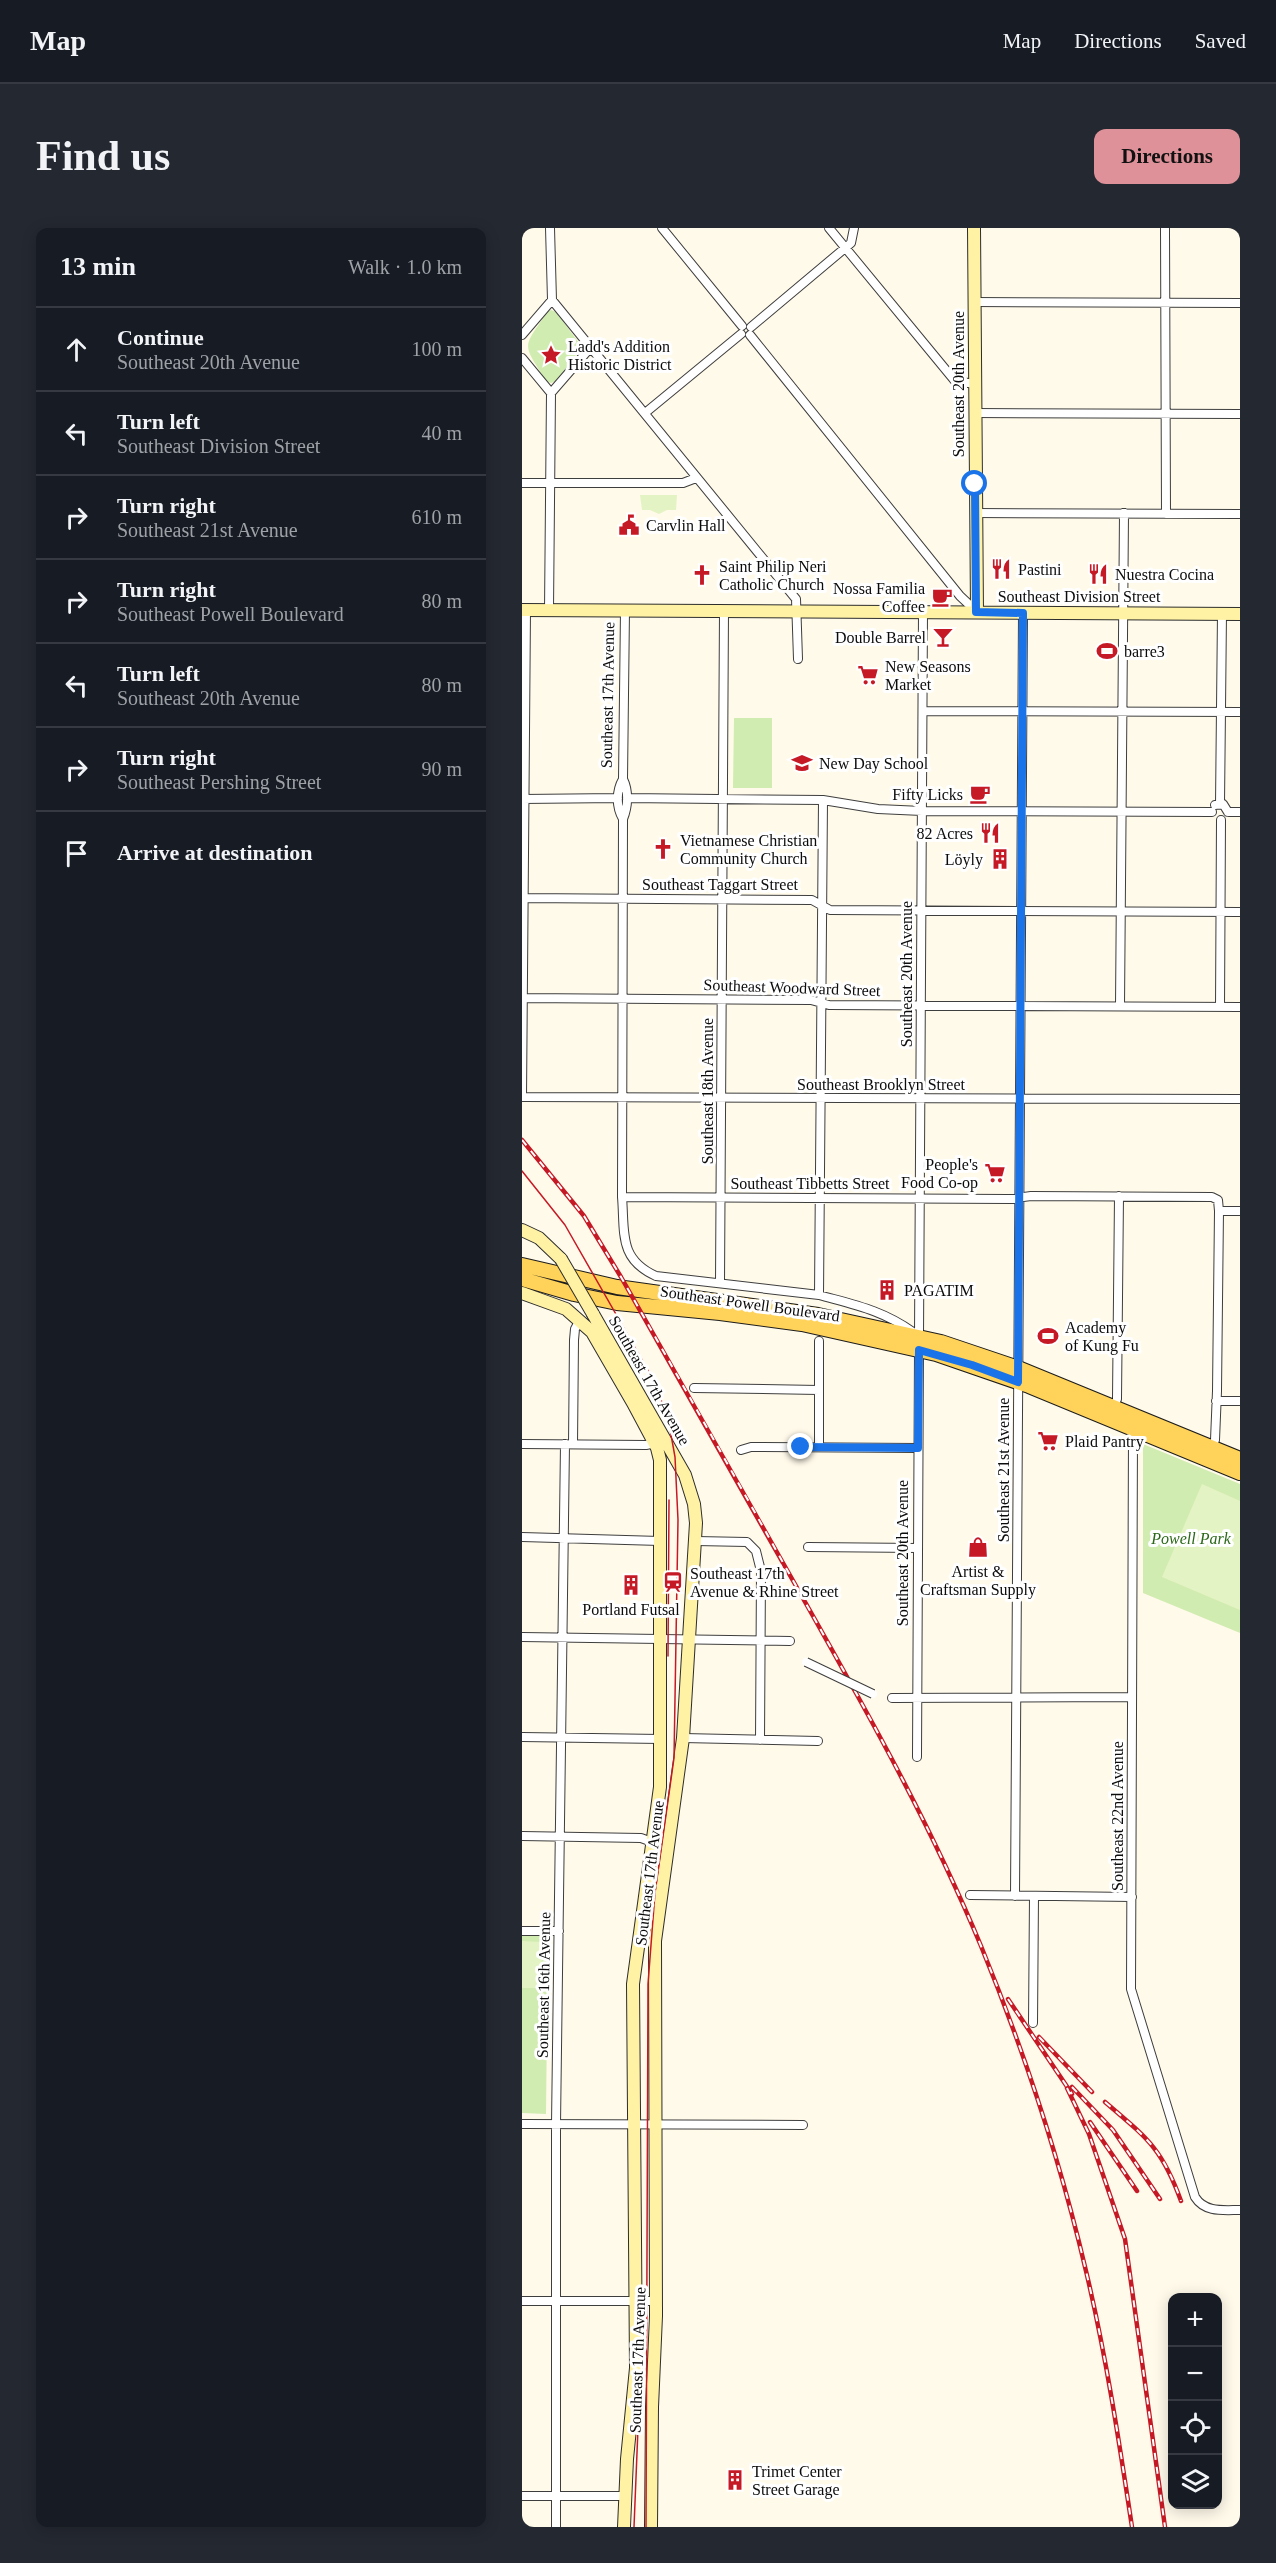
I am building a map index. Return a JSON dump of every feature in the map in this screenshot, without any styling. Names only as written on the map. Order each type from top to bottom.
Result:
[{"type":"main road","name":"Southeast Powell Boulevard","points":[[522,1265],[590,1282],[665,1295],[818,1315],[919,1343]]},
{"type":"main road","name":"Southeast Powell Boulevard","points":[[522,1279],[574,1294],[617,1303],[762,1318],[960,1348],[1018,1375],[1209,1453],[1240,1473]]},
{"type":"main road","name":"Southeast Powell Boulevard","points":[[1209,1453],[1240,1459]]},
{"type":"street","points":[[550,228],[552,300],[794,597],[798,611],[798,659]]},
{"type":"street","points":[[662,228],[960,596],[976,612]]},
{"type":"street","points":[[829,228],[955,381],[975,384]]},
{"type":"street","points":[[645,413],[845,248],[853,239],[854,228]]},
{"type":"street","name":"Southeast 20th Avenue","points":[[974,228],[976,612]]},
{"type":"street","points":[[1165,228],[1166,514]]},
{"type":"street","points":[[522,335],[552,300]]},
{"type":"street","points":[[974,302],[1240,303]]},
{"type":"street","points":[[550,393],[591,347]]},
{"type":"street","points":[[522,358],[550,393],[549,610]]},
{"type":"street","points":[[975,413],[1240,414]]},
{"type":"street","points":[[522,483],[683,483],[696,478]]},
{"type":"street","points":[[975,513],[1240,514]]},
{"type":"street","points":[[1120,1006],[1124,513]]},
{"type":"street","points":[[522,1097],[524,610]]},
{"type":"street","name":"Southeast Division Street","points":[[524,610],[1240,614]]},
{"type":"street","name":"Southeast 17th Avenue","points":[[625,610],[622,779],[618,787],[622,798],[618,810],[622,819],[622,1197],[624,1235],[634,1260],[647,1272],[665,1278],[720,1282]]},
{"type":"street","name":"Southeast 18th Avenue","points":[[720,1282],[724,611]]},
{"type":"street","name":"Southeast 20th Avenue","points":[[917,1757],[923,612]]},
{"type":"street","name":"Southeast 21st Avenue","points":[[1014,1896],[1023,613]]},
{"type":"street","points":[[1220,804],[1222,613]]},
{"type":"street","points":[[923,711],[1240,712]]},
{"type":"street","points":[[523,799],[823,800],[878,809],[922,811],[1212,812]]},
{"type":"street","points":[[819,1295],[823,800]]},
{"type":"street","points":[[1220,804],[1227,807],[1228,812],[1227,816],[1221,820],[1214,817],[1212,812],[1214,806],[1220,804]]},
{"type":"street","points":[[1228,812],[1240,812]]},
{"type":"street","points":[[1220,1007],[1221,820]]},
{"type":"street","name":"Southeast Taggart Street","points":[[523,898],[812,900],[830,910],[1240,912]]},
{"type":"street","name":"Southeast Woodward Street","points":[[523,998],[811,1000],[829,1005],[1240,1007]]},
{"type":"street","name":"Southeast Brooklyn Street","points":[[522,1097],[1240,1099]]},
{"type":"street","points":[[1112,1412],[1117,1395],[1119,1196]]},
{"type":"street","name":"Southeast Tibbetts Street","points":[[622,1197],[1212,1197],[1218,1200],[1220,1211]]},
{"type":"street","points":[[1209,1453],[1215,1440],[1220,1211],[1240,1211]]},
{"type":"street","name":"Southeast 17th Avenue","points":[[522,1230],[539,1238],[561,1259],[685,1475],[694,1504],[696,1541],[684,1738],[655,1941],[656,2301],[651,2527]]},
{"type":"street","points":[[720,1282],[819,1295],[862,1305],[887,1315],[919,1343]]},
{"type":"street","name":"Southeast 17th Avenue","points":[[522,1293],[557,1305],[580,1320],[600,1344],[655,1443],[660,1460],[659,1799],[633,1984],[636,2368],[624,2527]]},
{"type":"street","name":"Southeast 16th Avenue","points":[[556,2527],[556,2124],[561,1637],[563,1537],[574,1340],[575,1329],[580,1320]]},
{"type":"street","points":[[819,1341],[819,1446]]},
{"type":"street","points":[[694,1388],[819,1390]]},
{"type":"street","points":[[1216,1401],[1240,1401]]},
{"type":"street","name":"Southeast 22nd Avenue","points":[[1138,1423],[1133,1452],[1131,1697],[1133,1997],[1194,2193],[1201,2205],[1212,2209],[1240,2210]]},
{"type":"street","points":[[522,1444],[646,1445],[655,1443]]},
{"type":"street","points":[[741,1450],[751,1447],[819,1446],[918,1448]]},
{"type":"street","points":[[522,1537],[660,1540]]},
{"type":"street","points":[[696,1541],[747,1542],[754,1548],[761,1571],[760,1740]]},
{"type":"street","points":[[808,1546],[918,1548]]},
{"type":"street","points":[[522,1637],[790,1641]]},
{"type":"street","points":[[806,1662],[873,1694]]},
{"type":"street","points":[[892,1698],[1131,1697]]},
{"type":"street","points":[[522,1737],[660,1739]]},
{"type":"street","points":[[684,1738],[818,1741]]},
{"type":"street","points":[[522,1836],[642,1838],[652,1842]]},
{"type":"street","points":[[970,1895],[1132,1897]]},
{"type":"street","points":[[1033,2023],[1034,1896]]},
{"type":"street","points":[[522,1930],[559,1931]]},
{"type":"street","points":[[522,2124],[803,2125]]},
{"type":"street","points":[[522,2301],[656,2301]]},
{"type":"street","points":[[522,2496],[625,2496]]},
{"type":"green space","points":[[551,310],[556,312],[582,347],[556,381],[551,383],[546,381],[529,352],[528,346],[533,333],[547,312]]},
{"type":"green space","points":[[640,495],[677,495],[676,510],[667,510],[659,514],[650,510],[642,510]]},
{"type":"green space","points":[[734,718],[772,718],[772,788],[733,788]]},
{"type":"green space","name":"Powell Park","points":[[1143,1444],[1240,1484],[1240,1633],[1143,1593]]},
{"type":"green space","points":[[1202,1484],[1240,1501],[1240,1610],[1162,1577]]},
{"type":"green space","points":[[522,1936],[548,1936],[546,2114],[522,2113]]},
{"type":"green space","points":[[522,1941],[542,1942],[541,1988],[522,1988]]},
{"type":"tram line","points":[[522,1171],[565,1225],[653,1379],[668,1418],[675,1457],[678,1520],[674,1758],[655,1893],[648,1984],[646,2527]]},
{"type":"tram line","points":[[668,1656],[669,1500]]},
{"type":"tram line","points":[[634,2527],[638,2428]]},
{"type":"railway","points":[[522,1140],[584,1216],[621,1277],[872,1723],[961,1900],[1012,2025],[1065,2188],[1100,2334],[1132,2527]]},
{"type":"railway","points":[[1008,1999],[1072,2094]]},
{"type":"railway","points":[[1039,2037],[1092,2092]]},
{"type":"railway","points":[[1072,2087],[1113,2130],[1160,2199]]},
{"type":"railway","points":[[1067,2088],[1089,2134],[1125,2239],[1165,2527]]},
{"type":"railway","points":[[1105,2102],[1152,2145],[1167,2168],[1181,2201]]},
{"type":"railway","points":[[1090,2122],[1137,2191]]},
{"type":"place","name":"Ladd's Addition Historic District","points":[[551,355]]},
{"type":"place","name":"Carvlin Hall","points":[[629,525]]},
{"type":"place","name":"Pastini","points":[[1001,569]]},
{"type":"place","name":"Nuestra Cocina","points":[[1098,574]]},
{"type":"place","name":"Saint Philip Neri Catholic Church","points":[[702,575]]},
{"type":"place","name":"Nossa Familia Coffee","points":[[942,597]]},
{"type":"place","name":"Double Barrel","points":[[943,637]]},
{"type":"place","name":"barre3","points":[[1107,651]]},
{"type":"place","name":"New Seasons Market","points":[[868,675]]},
{"type":"place","name":"New Day School","points":[[802,763]]},
{"type":"place","name":"Fifty Licks","points":[[980,794]]},
{"type":"place","name":"82 Acres","points":[[990,833]]},
{"type":"place","name":"Vietnamese Christian Community Church","points":[[663,849]]},
{"type":"place","name":"Löyly","points":[[1000,859]]},
{"type":"place","name":"People's Food Co-op","points":[[995,1173]]},
{"type":"place","name":"PAGATIM","points":[[887,1290]]},
{"type":"place","name":"Academy of Kung Fu","points":[[1048,1336]]},
{"type":"place","name":"Plaid Pantry","points":[[1048,1441]]},
{"type":"place","name":"Artist & Craftsman Supply","points":[[978,1547]]},
{"type":"place","name":"Southeast 17th Avenue & Rhine Street","points":[[673,1582]]},
{"type":"place","name":"Portland Futsal","points":[[631,1585]]},
{"type":"place","name":"Trimet Center Street Garage","points":[[735,2480]]},
{"type":"route","points":[[801,1447],[918,1448],[919,1350],[972,1365],[1018,1382],[1023,613],[976,612],[975,484]]}]
